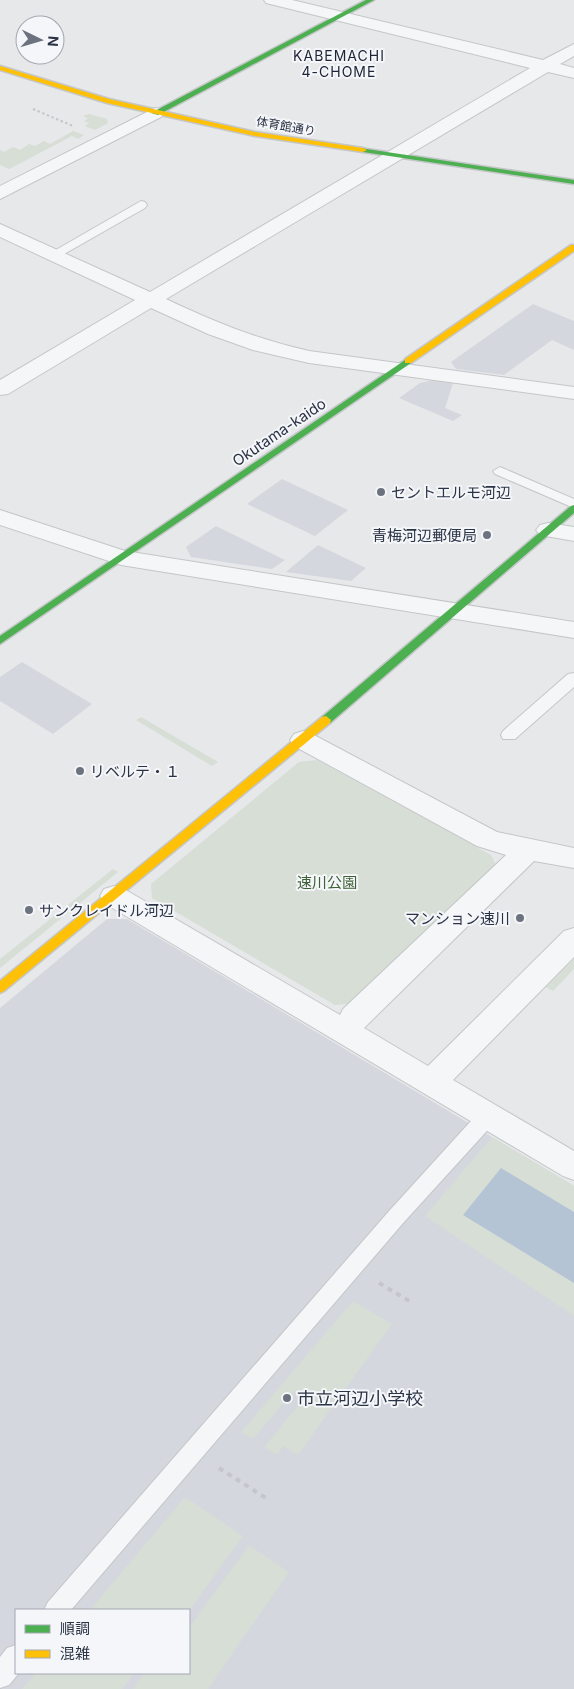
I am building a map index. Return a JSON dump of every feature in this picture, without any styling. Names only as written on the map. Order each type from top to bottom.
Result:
[{"type":"street","points":[[272,0],[574,73]]},
{"type":"street","points":[[0,193],[371,0]]},
{"type":"street","points":[[0,389],[574,48]]},
{"type":"street","name":"体育館通り","points":[[0,68],[154,113],[255,134],[574,182]]},
{"type":"street","points":[[0,230],[214,330],[260,346],[309,357],[574,393]]},
{"type":"street","name":"Okutama-kaido","points":[[0,641],[574,247]]},
{"type":"street","points":[[0,988],[303,740],[574,508]]},
{"type":"street","points":[[0,517],[121,558],[574,630]]},
{"type":"street","points":[[548,530],[574,534]]},
{"type":"street","points":[[303,740],[503,845],[574,858]]},
{"type":"street","points":[[346,1032],[354,1017],[528,850]]},
{"type":"street","points":[[114,896],[574,1167]]},
{"type":"street","points":[[431,1083],[574,939]]},
{"type":"lane","points":[[53,255],[141,204]]},
{"type":"lane","points":[[500,471],[574,504]]},
{"type":"lane","points":[[509,735],[574,678]]},
{"type":"lane","points":[[57,1609],[397,1216],[488,1116]]},
{"type":"lane","points":[[0,1676],[15,1657]]},
{"type":"path","points":[[26,106],[80,129]]},
{"type":"path","points":[[383,1285],[411,1302]]},
{"type":"path","points":[[220,1469],[269,1500]]},
{"type":"shaded area","points":[[533,304],[574,321],[574,350],[552,340],[504,375],[456,369],[451,362]]},
{"type":"shaded area","points":[[433,380],[453,383],[445,408],[462,415],[453,421],[399,398],[420,383]]},
{"type":"shaded area","points":[[282,479],[348,510],[315,536],[247,504]]},
{"type":"shaded area","points":[[216,526],[285,560],[272,569],[191,557],[186,547]]},
{"type":"shaded area","points":[[318,545],[366,568],[351,581],[286,572]]},
{"type":"shaded area","points":[[22,662],[92,704],[53,734],[0,701],[0,677]]},
{"type":"shaded area","name":"市立河辺小学校","points":[[107,919],[127,919],[574,1186],[574,1689],[0,1689],[0,1008]]},
{"type":"green space","points":[[89,114],[107,119],[108,123],[95,130],[85,126],[89,123],[84,121],[88,118],[83,116]]},
{"type":"green space","points":[[73,131],[84,135],[78,139],[72,136],[9,169],[0,165],[0,150],[4,152],[13,147],[20,150],[29,144],[35,146],[44,141],[50,144]]},
{"type":"green space","points":[[141,717],[218,762],[212,766],[136,720]]},
{"type":"green space","name":"速川公園","points":[[317,760],[491,855],[498,869],[355,1003],[335,1005],[152,898],[151,884],[299,762]]},
{"type":"green space","points":[[113,869],[118,872],[0,968],[0,959]]},
{"type":"green space","points":[[574,959],[574,969],[553,991],[546,987]]},
{"type":"green space","points":[[492,1137],[574,1186],[574,1316],[425,1216]]},
{"type":"green space","points":[[353,1301],[392,1324],[298,1455],[283,1446],[277,1455],[264,1447],[304,1399],[294,1391],[253,1439],[241,1432]]},
{"type":"green space","points":[[185,1497],[243,1536],[190,1610],[91,1609]]},
{"type":"green space","points":[[249,1545],[289,1572],[208,1689],[133,1689],[144,1674],[190,1674],[190,1627]]},
{"type":"green space","points":[[35,1674],[133,1674],[122,1689],[22,1689]]},
{"type":"water","points":[[501,1168],[574,1212],[574,1283],[463,1215]]},
{"type":"traffic: fast","points":[[155,113],[371,0]]},
{"type":"traffic: fast","points":[[363,150],[574,182]]},
{"type":"traffic: fast","points":[[0,641],[408,361]]},
{"type":"traffic: fast","points":[[326,720],[574,508]]},
{"type":"traffic: slow","points":[[0,68],[107,101],[255,134],[363,150]]},
{"type":"traffic: slow","points":[[408,361],[574,247]]},
{"type":"traffic: slow","points":[[0,988],[326,720]]},
{"type":"place","name":"セントエルモ河辺","points":[[381,492]]},
{"type":"place","name":"青梅河辺郵便局","points":[[487,535]]},
{"type":"place","name":"リベルテ・１","points":[[80,771]]},
{"type":"place","name":"サンクレイドル河辺","points":[[29,910]]},
{"type":"place","name":"マンション速川","points":[[520,918]]},
{"type":"place","name":"市立河辺小学校","points":[[287,1398]]},
{"type":"district","name":"KABEMACHI 4-CHOME","points":[[339,64]]}]
